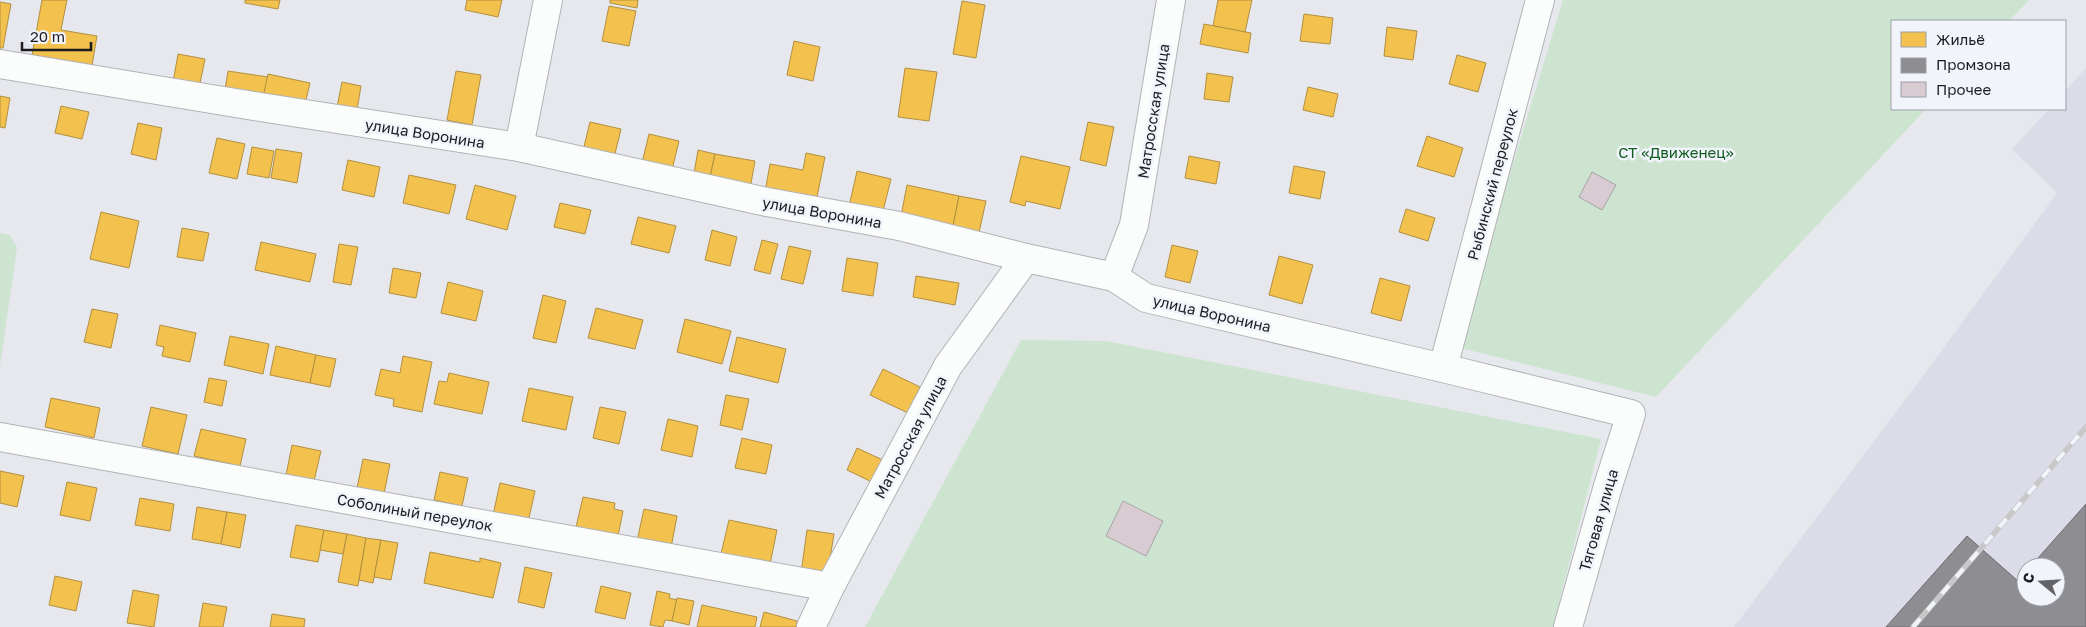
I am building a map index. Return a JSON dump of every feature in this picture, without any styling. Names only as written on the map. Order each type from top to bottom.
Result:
[{"type":"street","points":[[519,147],[548,0]]},
{"type":"street","name":"Матросская улица","points":[[1114,277],[1134,225],[1171,0]]},
{"type":"street","name":"Рыбинский переулок","points":[[1443,368],[1540,0]]},
{"type":"street","name":"улица Воронина","points":[[0,64],[260,108],[519,147],[767,202],[899,226],[1026,258],[1114,277],[1146,298],[1630,414]]},
{"type":"street","name":"Матросская улица","points":[[811,627],[830,587],[948,366],[1026,258]]},
{"type":"street","name":"Тяговая улица","points":[[1568,627],[1630,414]]},
{"type":"street","name":"Соболиный переулок","points":[[0,437],[830,587]]},
{"type":"shaded area","points":[[2086,68],[2086,627],[1734,627],[1920,380],[2057,193],[2012,149],[2048,110],[2066,110],[2066,90]]},
{"type":"green space","name":"СТ «Движенец»","points":[[1563,0],[2029,0],[2010,20],[1891,20],[1891,110],[1925,110],[1656,397],[1457,347]]},
{"type":"green space","points":[[0,233],[10,235],[17,248],[0,366]]},
{"type":"green space","points":[[1021,340],[1106,341],[1601,439],[1553,627],[865,627]]},
{"type":"building: Жильё","points":[[42,0],[67,0],[61,30],[97,36],[92,65],[32,55]]},
{"type":"building: Жильё","points":[[245,0],[280,0],[278,9],[245,3]]},
{"type":"building: Жильё","points":[[467,0],[502,0],[498,17],[465,10]]},
{"type":"building: Жильё","points":[[610,0],[638,0],[637,8],[610,3]]},
{"type":"building: Жильё","points":[[1218,0],[1252,0],[1245,32],[1213,26]]},
{"type":"building: Жильё","points":[[962,1],[985,5],[976,58],[953,54]]},
{"type":"building: Жильё","points":[[0,2],[11,4],[3,48],[0,48]]},
{"type":"building: Жильё","points":[[609,6],[636,11],[629,46],[602,41]]},
{"type":"building: Жильё","points":[[1304,14],[1333,18],[1330,44],[1300,41]]},
{"type":"building: Жильё","points":[[1204,24],[1251,33],[1248,53],[1200,44]]},
{"type":"building: Жильё","points":[[1387,27],[1417,31],[1413,60],[1384,56]]},
{"type":"building: Жильё","points":[[794,41],[820,47],[813,81],[787,75]]},
{"type":"building: Жильё","points":[[178,54],[205,59],[198,93],[172,88]]},
{"type":"building: Жильё","points":[[1457,55],[1486,63],[1478,92],[1449,84]]},
{"type":"building: Жильё","points":[[905,68],[937,72],[929,121],[898,117]]},
{"type":"building: Жильё","points":[[228,71],[268,77],[262,102],[224,96]]},
{"type":"building: Жильё","points":[[456,71],[481,75],[472,125],[447,120]]},
{"type":"building: Жильё","points":[[1207,73],[1233,77],[1229,102],[1204,99]]},
{"type":"building: Жильё","points":[[268,74],[310,83],[303,112],[262,102]]},
{"type":"building: Жильё","points":[[342,82],[361,86],[356,116],[336,112]]},
{"type":"building: Жильё","points":[[1308,87],[1338,94],[1333,117],[1303,110]]},
{"type":"building: Жильё","points":[[0,96],[10,98],[5,128],[0,127]]},
{"type":"building: Жильё","points":[[61,106],[89,112],[82,139],[55,133]]},
{"type":"building: Жильё","points":[[590,122],[621,129],[613,162],[582,155]]},
{"type":"building: Жильё","points":[[1088,122],[1114,127],[1106,166],[1080,160]]},
{"type":"building: Жильё","points":[[138,123],[162,128],[156,160],[131,154]]},
{"type":"building: Жильё","points":[[649,134],[679,141],[671,174],[641,167]]},
{"type":"building: Жильё","points":[[1427,136],[1463,148],[1454,177],[1417,166]]},
{"type":"building: Жильё","points":[[217,138],[245,144],[237,179],[209,173]]},
{"type":"building: Жильё","points":[[252,147],[274,151],[269,178],[247,174]]},
{"type":"building: Жильё","points":[[276,149],[302,153],[297,183],[271,178]]},
{"type":"building: Жильё","points":[[698,150],[715,154],[709,182],[693,179]]},
{"type":"building: Жильё","points":[[806,153],[825,157],[815,207],[765,192],[770,164],[803,170]]},
{"type":"building: Жильё","points":[[715,154],[755,161],[750,189],[709,182]]},
{"type":"building: Жильё","points":[[1021,156],[1070,167],[1060,209],[1026,201],[1025,206],[1010,202]]},
{"type":"building: Жильё","points":[[1189,156],[1220,162],[1216,184],[1185,178]]},
{"type":"building: Жильё","points":[[348,160],[380,167],[374,197],[342,190]]},
{"type":"building: Жильё","points":[[1294,166],[1325,172],[1320,199],[1289,193]]},
{"type":"building: Жильё","points":[[857,171],[891,179],[881,219],[848,211]]},
{"type":"building: Жильё","points":[[409,175],[456,185],[449,214],[403,203]]},
{"type":"building: Жильё","points":[[475,185],[516,196],[507,230],[466,219]]},
{"type":"building: Жильё","points":[[907,185],[959,196],[952,231],[900,221]]},
{"type":"building: Жильё","points":[[959,196],[986,201],[978,237],[952,231]]},
{"type":"building: Жильё","points":[[560,203],[591,210],[585,234],[554,227]]},
{"type":"building: Жильё","points":[[1406,209],[1435,218],[1428,241],[1399,232]]},
{"type":"building: Жильё","points":[[101,212],[139,221],[129,268],[90,259]]},
{"type":"building: Жильё","points":[[638,217],[676,226],[669,253],[631,244]]},
{"type":"building: Жильё","points":[[182,228],[209,233],[203,261],[177,257]]},
{"type":"building: Жильё","points":[[712,230],[737,237],[730,266],[705,260]]},
{"type":"building: Жильё","points":[[762,240],[778,244],[770,274],[754,270]]},
{"type":"building: Жильё","points":[[261,242],[316,254],[310,282],[255,270]]},
{"type":"building: Жильё","points":[[339,244],[358,247],[351,285],[333,282]]},
{"type":"building: Жильё","points":[[1172,245],[1198,251],[1190,283],[1165,277]]},
{"type":"building: Жильё","points":[[789,246],[811,251],[803,284],[781,279]]},
{"type":"building: Жильё","points":[[1279,256],[1313,265],[1302,304],[1269,295]]},
{"type":"building: Жильё","points":[[847,258],[878,263],[873,296],[842,291]]},
{"type":"building: Жильё","points":[[393,268],[421,273],[416,298],[389,293]]},
{"type":"building: Жильё","points":[[916,276],[959,283],[955,305],[913,297]]},
{"type":"building: Жильё","points":[[1380,278],[1410,286],[1401,321],[1371,313]]},
{"type":"building: Жильё","points":[[448,282],[483,291],[476,321],[441,313]]},
{"type":"building: Жильё","points":[[543,295],[566,301],[556,343],[533,338]]},
{"type":"building: Жильё","points":[[596,308],[643,320],[635,349],[588,338]]},
{"type":"building: Жильё","points":[[92,309],[118,314],[111,348],[84,342]]},
{"type":"building: Жильё","points":[[685,319],[731,331],[722,364],[677,352]]},
{"type":"building: Жильё","points":[[160,325],[196,333],[190,362],[162,356],[164,347],[156,345]]},
{"type":"building: Жильё","points":[[230,336],[269,344],[263,374],[224,365]]},
{"type":"building: Жильё","points":[[737,337],[786,349],[778,383],[729,371]]},
{"type":"building: Жильё","points":[[276,346],[316,355],[310,383],[270,375]]},
{"type":"building: Жильё","points":[[316,355],[336,359],[330,387],[310,383]]},
{"type":"building: Жильё","points":[[403,356],[432,362],[422,412],[393,406],[394,399],[375,395],[381,369],[400,373]]},
{"type":"building: Жильё","points":[[883,369],[920,387],[908,413],[870,395]]},
{"type":"building: Жильё","points":[[449,373],[489,382],[482,414],[434,404],[439,381],[447,382]]},
{"type":"building: Жильё","points":[[209,378],[227,381],[222,406],[204,402]]},
{"type":"building: Жильё","points":[[529,388],[573,397],[566,430],[522,421]]},
{"type":"building: Жильё","points":[[726,395],[749,399],[742,430],[720,425]]},
{"type":"building: Жильё","points":[[51,398],[100,408],[94,438],[45,427]]},
{"type":"building: Жильё","points":[[151,407],[187,415],[178,454],[142,446]]},
{"type":"building: Жильё","points":[[600,407],[626,412],[619,444],[593,438]]},
{"type":"building: Жильё","points":[[668,419],[698,426],[692,457],[661,450]]},
{"type":"building: Жильё","points":[[201,429],[246,439],[240,466],[194,456]]},
{"type":"building: Жильё","points":[[742,438],[772,445],[766,474],[735,468]]},
{"type":"building: Жильё","points":[[292,445],[321,451],[314,481],[286,475]]},
{"type":"building: Жильё","points":[[857,448],[885,461],[874,483],[847,470]]},
{"type":"building: Жильё","points":[[363,459],[390,464],[384,494],[357,488]]},
{"type":"building: Жильё","points":[[0,471],[24,476],[17,507],[0,503]]},
{"type":"building: Жильё","points":[[440,472],[468,478],[462,506],[434,500]]},
{"type":"building: Жильё","points":[[67,482],[97,488],[90,521],[60,515]]},
{"type":"building: Жильё","points":[[500,483],[535,491],[528,522],[493,515]]},
{"type":"building: Жильё","points":[[583,497],[615,503],[614,509],[623,511],[618,536],[576,527]]},
{"type":"building: Жильё","points":[[140,498],[174,504],[170,531],[135,525]]},
{"type":"building: Жильё","points":[[197,507],[227,512],[221,544],[192,539]]},
{"type":"building: Жильё","points":[[644,509],[677,516],[671,548],[637,541]]},
{"type":"building: Жильё","points":[[227,512],[246,515],[240,548],[221,544]]},
{"type":"building: Жильё","points":[[729,520],[777,530],[770,564],[720,558]]},
{"type":"building: Жильё","points":[[296,525],[324,530],[318,562],[290,557]]},
{"type":"building: Жильё","points":[[324,530],[347,534],[343,554],[320,550]]},
{"type":"building: Жильё","points":[[807,530],[834,534],[827,577],[801,573]]},
{"type":"building: Жильё","points":[[347,534],[366,538],[358,586],[338,582]]},
{"type":"building: Жильё","points":[[366,538],[381,540],[373,583],[359,580]]},
{"type":"building: Жильё","points":[[381,540],[398,543],[391,580],[374,577]]},
{"type":"building: Жильё","points":[[430,552],[480,562],[480,558],[501,563],[493,598],[424,583]]},
{"type":"building: Жильё","points":[[525,567],[552,573],[544,608],[518,602]]},
{"type":"building: Жильё","points":[[55,576],[82,582],[76,611],[49,605]]},
{"type":"building: Жильё","points":[[601,586],[631,593],[625,619],[595,612]]},
{"type":"building: Жильё","points":[[133,590],[159,595],[154,627],[127,623]]},
{"type":"building: Жильё","points":[[657,591],[670,594],[669,598],[677,600],[672,621],[665,620],[663,627],[650,625]]},
{"type":"building: Жильё","points":[[677,598],[694,601],[689,625],[672,621]]},
{"type":"building: Жильё","points":[[203,603],[227,607],[223,627],[199,627]]},
{"type":"building: Жильё","points":[[702,605],[757,617],[755,627],[697,627]]},
{"type":"building: Жильё","points":[[764,612],[797,621],[796,627],[760,627]]},
{"type":"building: Жильё","points":[[272,614],[305,619],[304,627],[270,627]]},
{"type":"building: Промзона","points":[[2086,504],[2086,627],[1886,627],[1967,536],[2016,579],[2016,607],[2066,607],[2066,557],[2039,557]]},
{"type":"building: Прочее","points":[[1592,172],[1616,185],[1602,210],[1579,197]]},
{"type":"building: Прочее","points":[[1123,501],[1163,521],[1146,556],[1106,536]]},
{"type":"railway","points":[[1913,627],[2086,427]]}]
